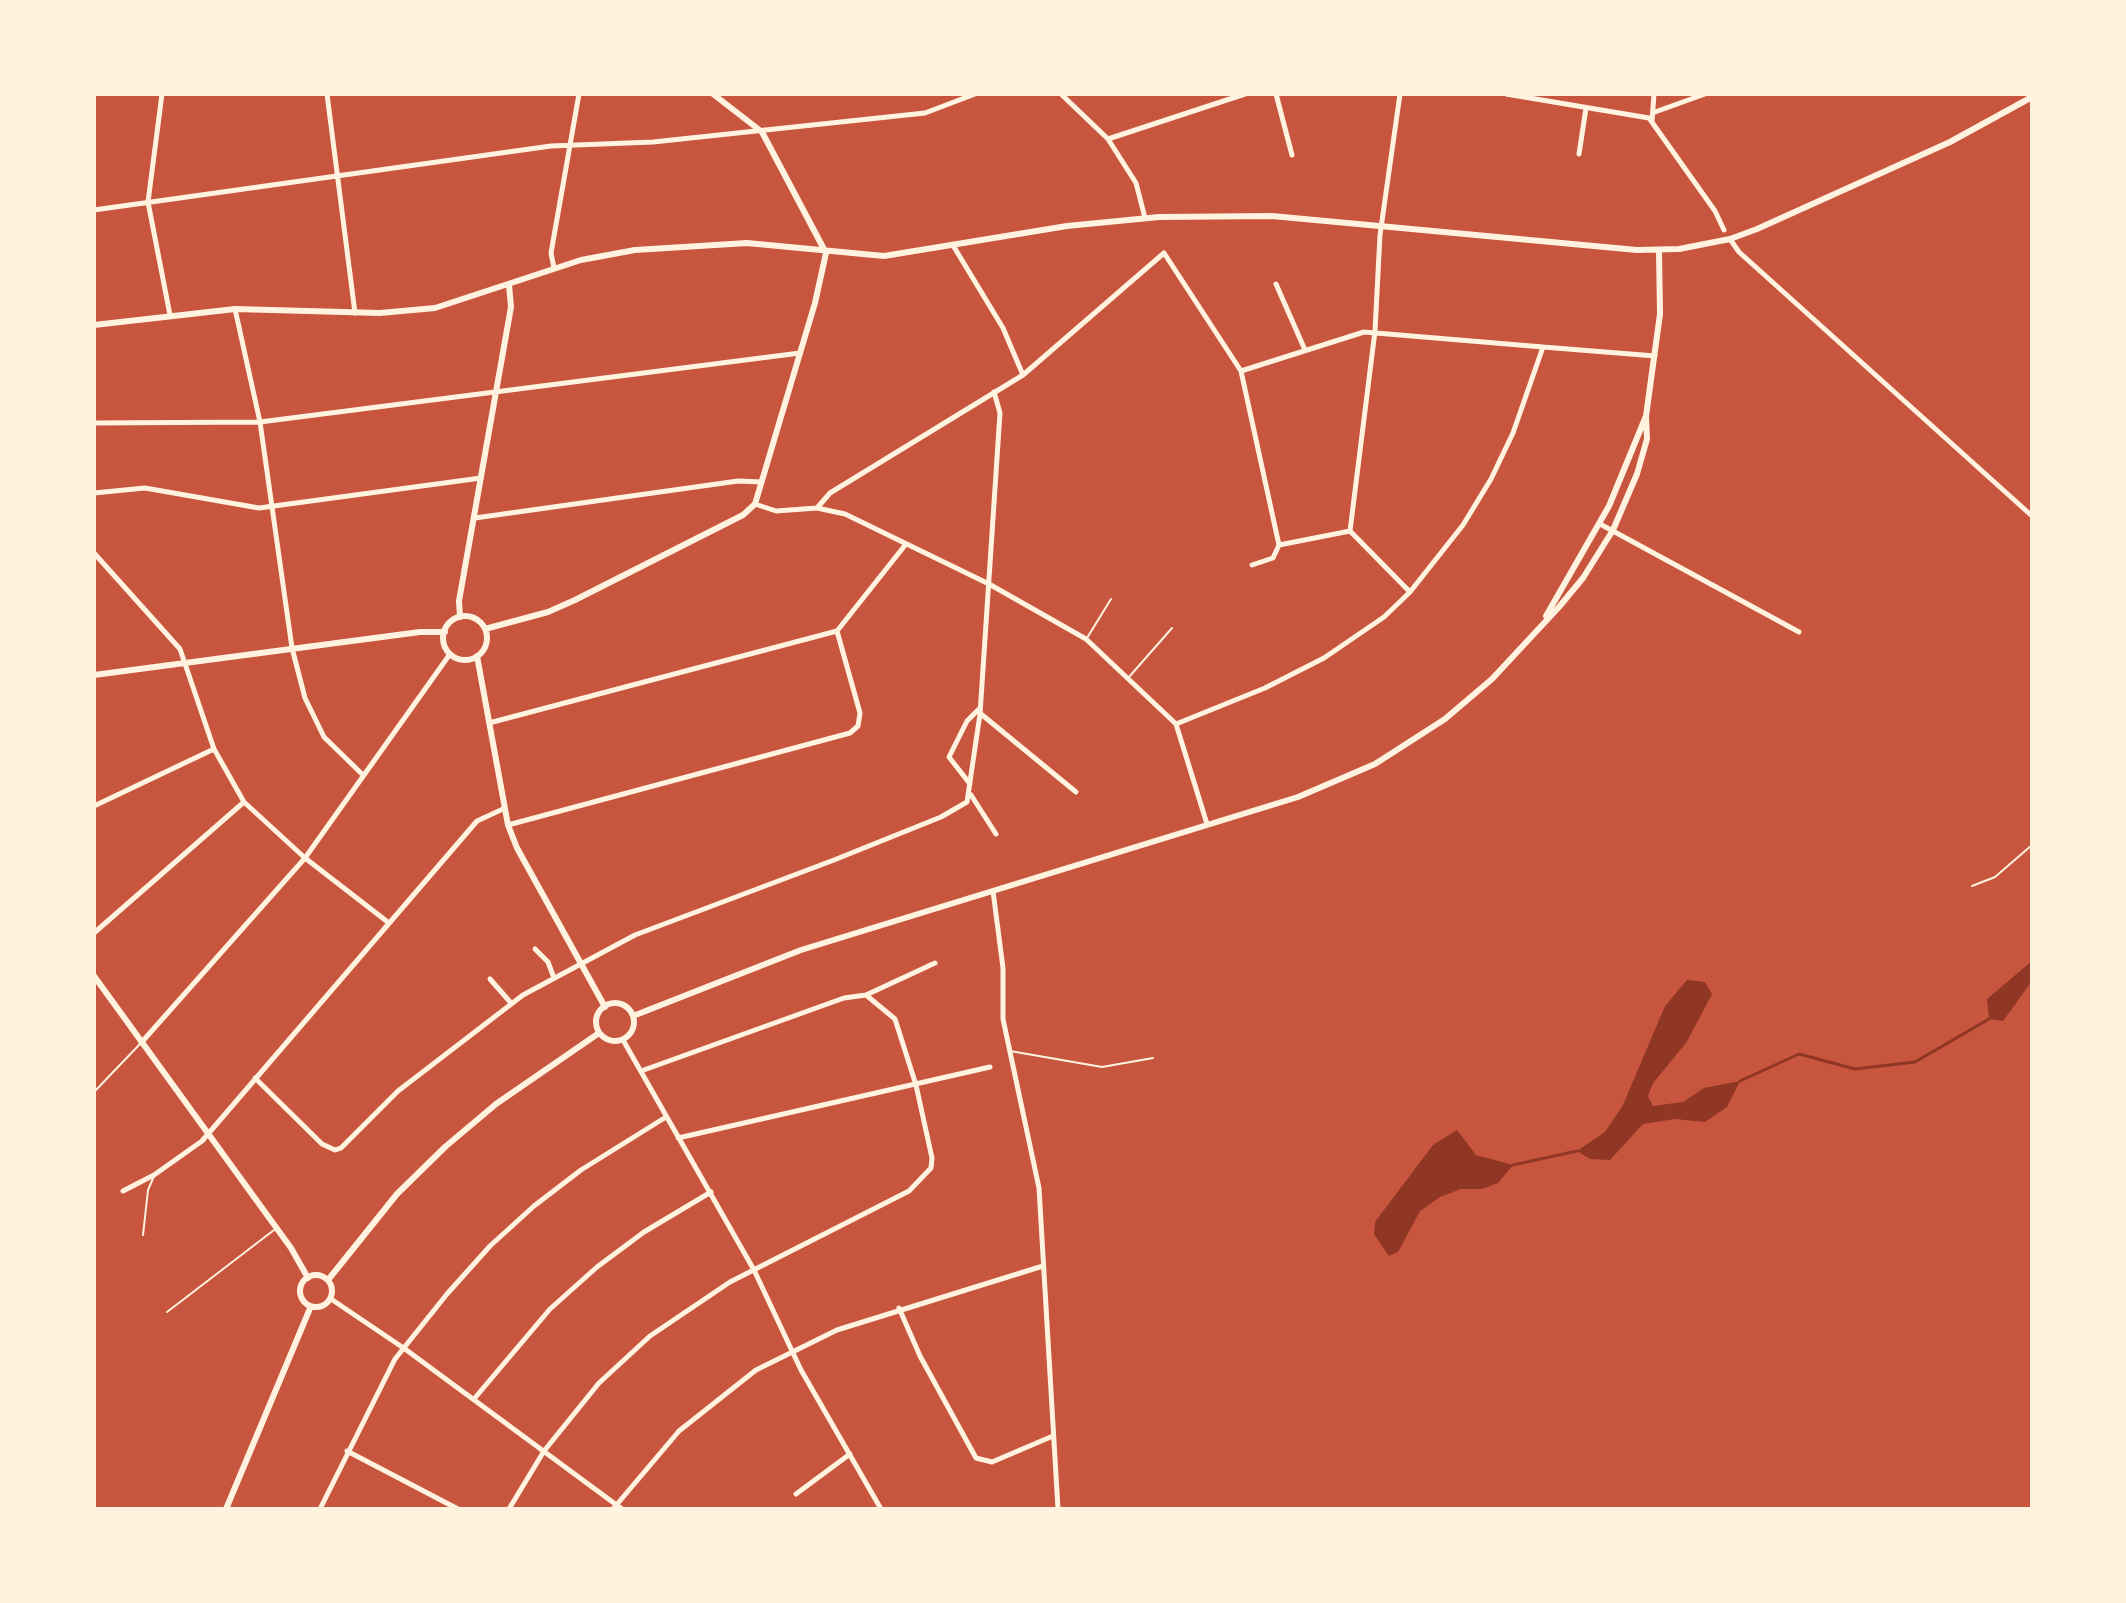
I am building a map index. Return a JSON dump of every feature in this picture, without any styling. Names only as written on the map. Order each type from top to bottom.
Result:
[{"type":"main road","points":[[485,629],[548,612],[575,600],[726,524],[755,504],[826,253],[762,132],[713,94]]},
{"type":"main road","points":[[94,325],[235,309],[355,313],[435,308],[606,253],[747,243],[826,253],[884,256],[954,247],[1044,229],[1145,218],[1272,216],[1659,251],[1730,239],[1879,176],[2032,97]]},
{"type":"main road","points":[[1545,619],[1600,524],[1646,416],[1660,314],[1659,251]]},
{"type":"main road","points":[[94,675],[292,648],[445,632],[460,617],[459,601],[511,307],[509,285]]},
{"type":"main road","points":[[633,1016],[801,950],[1324,787],[1408,744],[1478,692],[1574,590],[1613,530],[1642,458],[1648,429],[1646,416]]},
{"type":"main road","points":[[445,632],[445,646],[450,654],[467,660],[477,656],[486,644],[485,629],[474,618],[460,617]]},
{"type":"main road","points":[[477,656],[508,825],[517,848],[605,1007]]},
{"type":"main road","points":[[94,976],[276,1228],[308,1278]]},
{"type":"main road","points":[[599,1033],[613,1041],[623,1040],[632,1032],[633,1016],[624,1005],[605,1007]]},
{"type":"main road","points":[[599,1033],[597,1019],[605,1007]]},
{"type":"main road","points":[[308,1278],[301,1293],[311,1306],[321,1307],[331,1299],[328,1280],[397,1194],[445,1147],[496,1104],[599,1033]]},
{"type":"main road","points":[[308,1278],[319,1276],[328,1280]]},
{"type":"main road","points":[[226,1509],[311,1306]]},
{"type":"street","points":[[162,94],[148,202],[170,315]]},
{"type":"street","points":[[327,94],[355,313]]},
{"type":"street","points":[[554,268],[551,253],[579,94]]},
{"type":"street","points":[[94,210],[338,174],[569,146],[762,132],[925,113],[975,94]]},
{"type":"street","points":[[1061,94],[1108,139],[1136,183],[1145,218]]},
{"type":"street","points":[[1108,139],[1245,94]]},
{"type":"street","points":[[1276,94],[1292,155]]},
{"type":"street","points":[[1350,531],[1375,331],[1382,226],[1400,94]]},
{"type":"street","points":[[1506,94],[1643,116],[1652,121],[1724,230]]},
{"type":"street","points":[[1652,121],[1654,94]]},
{"type":"street","points":[[1655,112],[1705,94]]},
{"type":"street","points":[[1579,154],[1586,108]]},
{"type":"street","points":[[1730,239],[1749,262],[2032,516]]},
{"type":"street","points":[[954,247],[1003,328],[1023,375]]},
{"type":"street","points":[[817,508],[830,493],[1023,375],[1164,253],[1241,371],[1279,545],[1273,558],[1252,565]]},
{"type":"street","points":[[1276,284],[1305,350]]},
{"type":"street","points":[[235,309],[260,422],[292,648],[314,719],[324,737],[363,775]]},
{"type":"street","points":[[1241,371],[1375,331],[1656,356]]},
{"type":"street","points":[[1176,724],[1265,688],[1323,659],[1384,617],[1410,592],[1463,525],[1491,479],[1513,433],[1543,347]]},
{"type":"street","points":[[94,423],[260,422],[800,353]]},
{"type":"street","points":[[255,1078],[322,1144],[335,1150],[341,1148],[398,1091],[511,1003],[554,978],[635,935],[941,817],[967,802],[980,711],[989,584],[1000,413],[994,392]]},
{"type":"street","points":[[94,493],[145,488],[221,504],[272,507],[481,478]]},
{"type":"street","points":[[475,518],[738,481],[762,482]]},
{"type":"street","points":[[755,504],[776,511],[817,508],[845,514],[989,584],[1086,639],[1176,724],[1207,824]]},
{"type":"street","points":[[1600,524],[1799,632]]},
{"type":"street","points":[[1279,545],[1350,531]]},
{"type":"street","points":[[1350,531],[1410,592]]},
{"type":"street","points":[[489,723],[837,631],[906,544]]},
{"type":"street","points":[[94,553],[173,638],[187,662],[214,749],[244,802],[305,858],[389,923]]},
{"type":"street","points":[[508,825],[844,736],[860,720],[837,631]]},
{"type":"street","points":[[141,1043],[305,858],[450,654]]},
{"type":"street","points":[[970,784],[949,757],[967,721],[980,711]]},
{"type":"street","points":[[980,711],[1076,792]]},
{"type":"street","points":[[94,806],[214,749]]},
{"type":"street","points":[[970,794],[996,834]]},
{"type":"street","points":[[94,933],[244,802]]},
{"type":"street","points":[[123,1191],[154,1175],[208,1135],[477,821],[503,809]]},
{"type":"street","points":[[993,891],[1003,968],[1003,1019],[1039,1188],[1058,1509]]},
{"type":"street","points":[[535,949],[548,962],[554,978]]},
{"type":"street","points":[[641,1071],[844,998],[866,995],[935,963]]},
{"type":"street","points":[[490,979],[511,1003]]},
{"type":"street","points":[[509,1509],[544,1451],[599,1383],[650,1336],[696,1303],[909,1191],[926,1177],[932,1158],[916,1085],[895,1019],[866,995]]},
{"type":"street","points":[[623,1040],[754,1270],[793,1350],[881,1509]]},
{"type":"street","points":[[678,1138],[990,1067]]},
{"type":"street","points":[[320,1509],[377,1390],[405,1349],[490,1246],[534,1206],[581,1170],[666,1117]]},
{"type":"street","points":[[474,1399],[550,1309],[597,1267],[644,1232],[711,1192]]},
{"type":"street","points":[[614,1507],[686,1424],[742,1380],[793,1350],[899,1308],[1043,1266]]},
{"type":"street","points":[[331,1299],[474,1399],[614,1507],[622,1509]]},
{"type":"street","points":[[899,1308],[920,1356],[976,1458],[992,1462],[1053,1436]]},
{"type":"street","points":[[347,1451],[458,1509]]},
{"type":"street","points":[[796,1494],[850,1454]]},
{"type":"lane","points":[[1086,639],[1111,599]]},
{"type":"lane","points":[[1128,678],[1172,628]]},
{"type":"lane","points":[[1972,886],[1995,877],[2032,845]]},
{"type":"lane","points":[[94,1092],[141,1043]]},
{"type":"lane","points":[[1009,1051],[1102,1067],[1153,1058]]},
{"type":"lane","points":[[143,1235],[148,1190],[154,1175]]},
{"type":"lane","points":[[167,1312],[276,1228]]},
{"type":"shaded area","points":[[2032,961],[2032,981],[2003,1021],[1989,1019],[1987,999]]},
{"type":"shaded area","points":[[1687,980],[1705,982],[1712,994],[1686,1043],[1653,1083],[1648,1096],[1653,1106],[1683,1102],[1704,1088],[1740,1081],[1727,1107],[1705,1122],[1675,1119],[1643,1124],[1610,1160],[1590,1159],[1577,1151],[1605,1132],[1623,1105],[1665,1006]]},
{"type":"shaded area","points":[[1457,1130],[1476,1155],[1513,1165],[1498,1183],[1482,1189],[1461,1189],[1440,1197],[1420,1211],[1398,1252],[1389,1256],[1374,1234],[1375,1222],[1433,1145]]},
{"type":"waterway","points":[[1740,1081],[1799,1054],[1855,1069],[1915,1062],[1989,1019]]},
{"type":"waterway","points":[[1513,1165],[1577,1151]]}]
